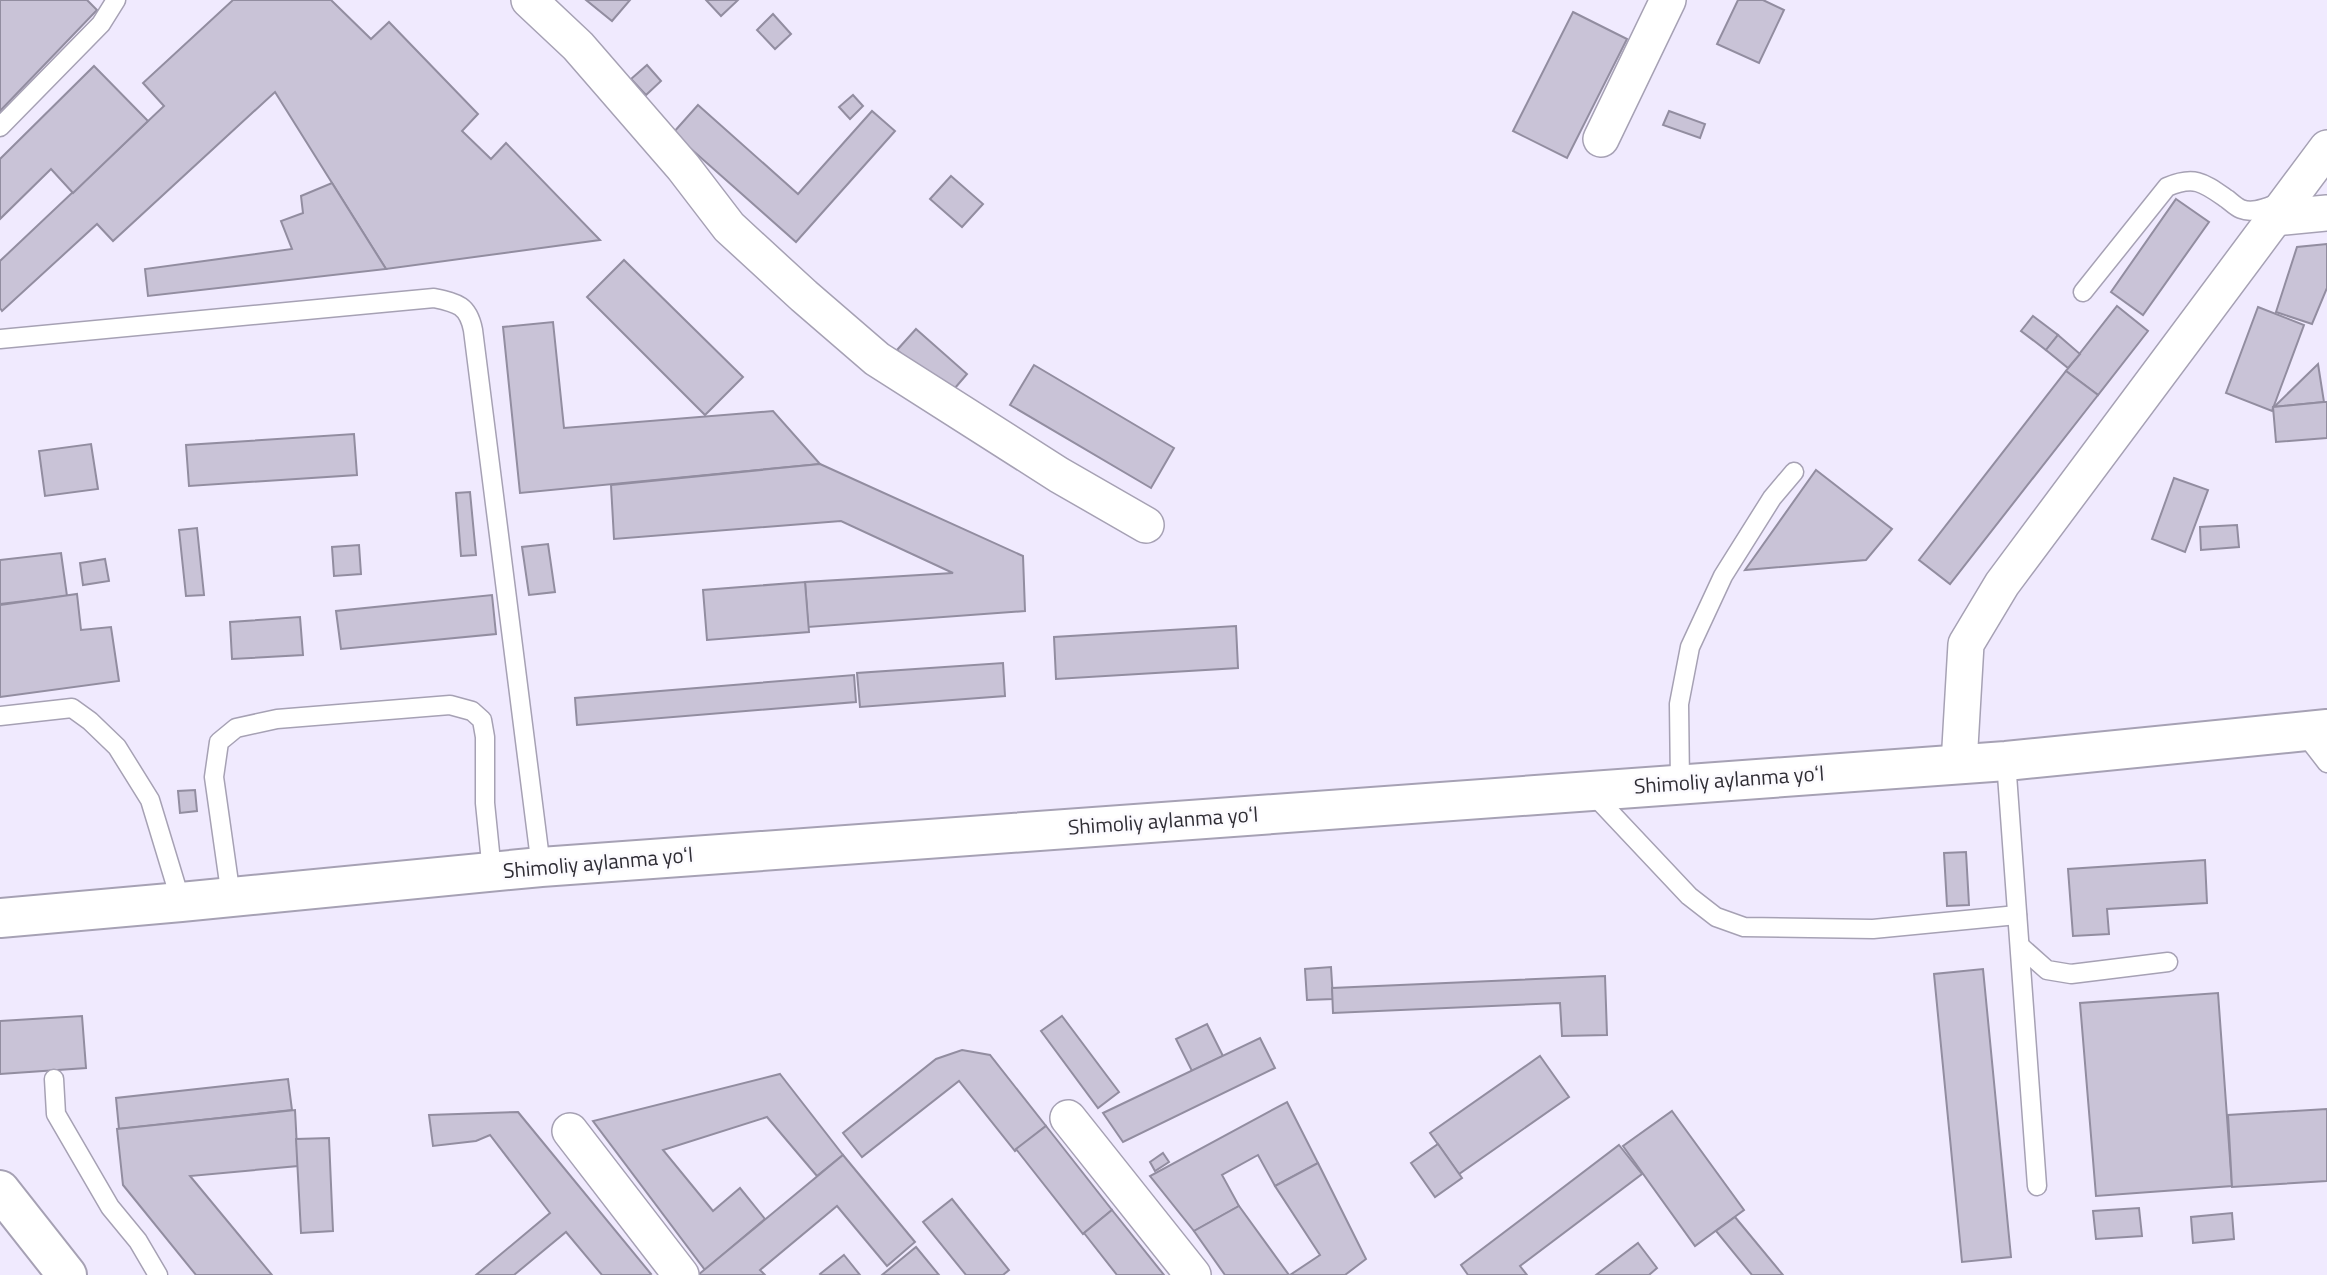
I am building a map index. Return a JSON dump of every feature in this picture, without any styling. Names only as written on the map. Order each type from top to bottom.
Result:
[{"type":"main road","name":"Shimoliy aylanma yoʻl","points":[[0,918],[541,867],[2006,761],[2315,731]]},
{"type":"main road","points":[[0,1190],[67,1275]]},
{"type":"street","points":[[529,0],[578,46],[683,167],[729,227],[877,359],[1059,475],[1146,525]]},
{"type":"street","points":[[1601,139],[1668,0]]},
{"type":"street","points":[[1958,764],[1966,644],[2002,584],[2327,148]]},
{"type":"street","points":[[2281,209],[2327,213]]},
{"type":"street","points":[[1068,1118],[1193,1275]]},
{"type":"street","points":[[570,1130],[681,1275]]},
{"type":"lane","points":[[0,127],[101,24],[116,0]]},
{"type":"lane","points":[[2083,292],[2167,187],[2182,181],[2195,180],[2242,210],[2281,209]]},
{"type":"lane","points":[[0,339],[434,298],[457,303],[470,316],[473,330],[541,867]]},
{"type":"lane","points":[[1680,783],[1679,704],[1690,647],[1723,576],[1772,498],[1794,472]]},
{"type":"lane","points":[[231,897],[214,777],[219,742],[236,728],[277,719],[450,705],[472,711],[482,720],[485,737],[485,803],[492,872]]},
{"type":"lane","points":[[0,716],[72,708],[117,747],[150,800],[181,902]]},
{"type":"lane","points":[[2315,731],[2327,763]]},
{"type":"lane","points":[[2006,761],[2037,1186]]},
{"type":"lane","points":[[1589,790],[1689,896],[1716,917],[1744,927],[1873,929],[2017,915]]},
{"type":"lane","points":[[2020,946],[2047,970],[2071,974],[2168,962]]},
{"type":"lane","points":[[54,1079],[56,1114],[110,1207],[138,1241],[158,1275]]},
{"type":"building","points":[[0,0],[87,0],[97,10],[0,111]]},
{"type":"building","points":[[233,0],[331,0],[371,39],[389,22],[478,114],[462,131],[491,159],[506,143],[600,240],[386,269],[275,92],[113,241],[97,224],[2,311],[0,261],[164,106],[143,83]]},
{"type":"building","points":[[586,0],[630,0],[612,21]]},
{"type":"building","points":[[706,0],[738,0],[721,16]]},
{"type":"building","points":[[1738,0],[1763,0],[1784,10],[1759,63],[1717,44]]},
{"type":"building","points":[[1573,12],[1627,39],[1567,158],[1513,131]]},
{"type":"building","points":[[773,14],[791,34],[775,49],[757,30]]},
{"type":"building","points":[[647,65],[661,81],[646,95],[631,79]]},
{"type":"building","points":[[94,66],[148,121],[73,193],[51,169],[0,219],[0,159]]},
{"type":"building","points":[[853,95],[863,106],[850,119],[839,107]]},
{"type":"building","points":[[698,105],[798,194],[872,111],[895,131],[796,242],[673,133]]},
{"type":"building","points":[[1669,111],[1705,124],[1700,138],[1663,125]]},
{"type":"building","points":[[951,176],[983,204],[962,227],[930,199]]},
{"type":"building","points":[[332,183],[386,269],[148,296],[145,269],[292,249],[281,221],[303,213],[301,196]]},
{"type":"building","points":[[2176,199],[2209,222],[2143,315],[2111,292]]},
{"type":"building","points":[[2327,244],[2327,288],[2312,324],[2276,312],[2297,247]]},
{"type":"building","points":[[624,260],[743,377],[705,415],[587,297]]},
{"type":"building","points":[[2117,306],[2148,331],[2098,395],[2066,371]]},
{"type":"building","points":[[2258,307],[2304,325],[2272,411],[2226,393]]},
{"type":"building","points":[[2033,316],[2058,335],[2046,350],[2021,331]]},
{"type":"building","points":[[553,322],[564,428],[773,411],[820,464],[520,493],[503,327]]},
{"type":"building","points":[[916,329],[967,374],[949,395],[897,350]]},
{"type":"building","points":[[2058,335],[2080,354],[2068,368],[2046,350]]},
{"type":"building","points":[[2318,364],[2324,402],[2274,407]]},
{"type":"building","points":[[1034,365],[1174,448],[1151,488],[1010,405]]},
{"type":"building","points":[[2066,371],[2098,395],[1950,584],[1919,560]]},
{"type":"building","points":[[2327,402],[2327,438],[2276,442],[2273,407]]},
{"type":"building","points":[[354,434],[357,475],[189,486],[186,445]]},
{"type":"building","points":[[91,444],[98,489],[45,496],[39,451]]},
{"type":"building","points":[[820,464],[1023,556],[1025,611],[808,627],[805,582],[953,573],[841,521],[614,539],[611,485]]},
{"type":"building","points":[[1816,470],[1892,529],[1866,560],[1745,570]]},
{"type":"building","points":[[2174,478],[2208,490],[2185,552],[2152,539]]},
{"type":"building","points":[[470,492],[476,555],[461,556],[456,493]]},
{"type":"building","points":[[2237,525],[2239,547],[2201,550],[2200,527]]},
{"type":"building","points":[[197,528],[204,595],[186,596],[179,530]]},
{"type":"building","points":[[548,544],[555,592],[529,595],[522,547]]},
{"type":"building","points":[[359,545],[361,574],[334,576],[332,547]]},
{"type":"building","points":[[61,553],[67,596],[0,604],[0,560]]},
{"type":"building","points":[[105,559],[109,581],[83,585],[80,563]]},
{"type":"building","points":[[805,582],[809,632],[707,640],[703,590]]},
{"type":"building","points":[[77,594],[81,630],[111,627],[119,681],[0,697],[0,605]]},
{"type":"building","points":[[492,595],[496,634],[341,649],[336,611]]},
{"type":"building","points":[[300,617],[303,655],[232,659],[230,622]]},
{"type":"building","points":[[1236,626],[1238,668],[1056,679],[1054,637]]},
{"type":"building","points":[[1003,663],[1005,696],[860,707],[857,673]]},
{"type":"building","points":[[854,675],[856,702],[577,725],[575,698]]},
{"type":"building","points":[[195,790],[197,811],[180,813],[178,791]]},
{"type":"building","points":[[1966,852],[1969,905],[1947,906],[1944,853]]},
{"type":"building","points":[[2205,860],[2207,903],[2107,909],[2109,934],[2073,936],[2068,869]]},
{"type":"building","points":[[1331,967],[1333,999],[1307,1000],[1305,969]]},
{"type":"building","points":[[1983,969],[2011,1257],[1962,1262],[1934,974]]},
{"type":"building","points":[[1605,976],[1607,1035],[1562,1036],[1560,1003],[1333,1013],[1332,988]]},
{"type":"building","points":[[2218,993],[2232,1186],[2096,1196],[2080,1003]]},
{"type":"building","points":[[82,1016],[86,1068],[0,1074],[0,1021]]},
{"type":"building","points":[[1062,1016],[1119,1092],[1098,1108],[1041,1031]]},
{"type":"building","points":[[1207,1024],[1223,1056],[1192,1071],[1176,1039]]},
{"type":"building","points":[[1260,1038],[1275,1068],[1123,1142],[1103,1113]]},
{"type":"building","points":[[962,1050],[990,1055],[1046,1126],[1015,1151],[959,1081],[862,1157],[843,1133],[936,1059]]},
{"type":"building","points":[[1540,1056],[1569,1097],[1459,1174],[1430,1133]]},
{"type":"building","points":[[780,1074],[843,1155],[817,1176],[767,1117],[663,1150],[713,1211],[740,1188],[765,1219],[705,1270],[593,1121]]},
{"type":"building","points":[[288,1079],[292,1110],[119,1129],[116,1098]]},
{"type":"building","points":[[1287,1102],[1318,1163],[1275,1186],[1258,1155],[1222,1175],[1239,1206],[1194,1231],[1150,1176]]},
{"type":"building","points":[[2327,1109],[2327,1181],[2232,1187],[2228,1115]]},
{"type":"building","points":[[295,1110],[298,1166],[190,1176],[272,1275],[196,1275],[123,1185],[117,1129]]},
{"type":"building","points":[[1672,1111],[1744,1210],[1695,1246],[1623,1146]]},
{"type":"building","points":[[518,1112],[651,1274],[602,1275],[566,1232],[514,1275],[476,1275],[550,1213],[490,1135],[476,1141],[433,1146],[429,1115]]},
{"type":"building","points":[[1046,1126],[1112,1210],[1083,1234],[1016,1149]]},
{"type":"building","points":[[329,1138],[333,1231],[301,1233],[296,1139]]},
{"type":"building","points":[[1438,1144],[1462,1178],[1435,1197],[1411,1163]]},
{"type":"building","points":[[1619,1145],[1642,1174],[1520,1266],[1527,1275],[1468,1275],[1461,1265]]},
{"type":"building","points":[[1163,1153],[1169,1162],[1155,1171],[1150,1162]]},
{"type":"building","points":[[843,1155],[915,1242],[887,1266],[837,1206],[760,1270],[765,1275],[698,1275]]},
{"type":"building","points":[[1318,1163],[1366,1259],[1345,1275],[1290,1275],[1320,1255],[1275,1186]]},
{"type":"building","points":[[952,1199],[1009,1270],[1003,1275],[966,1275],[923,1222]]},
{"type":"building","points":[[1239,1206],[1289,1275],[1225,1275],[1194,1231]]},
{"type":"building","points":[[2139,1208],[2142,1236],[2096,1239],[2093,1211]]},
{"type":"building","points":[[1112,1210],[1164,1275],[1117,1275],[1084,1233]]},
{"type":"building","points":[[2232,1213],[2234,1239],[2193,1243],[2191,1217]]},
{"type":"building","points":[[1735,1217],[1783,1275],[1752,1275],[1716,1231]]},
{"type":"building","points":[[1638,1243],[1657,1268],[1649,1275],[1596,1275]]},
{"type":"building","points":[[916,1247],[939,1275],[882,1275]]},
{"type":"building","points":[[844,1255],[860,1275],[820,1274]]}]
